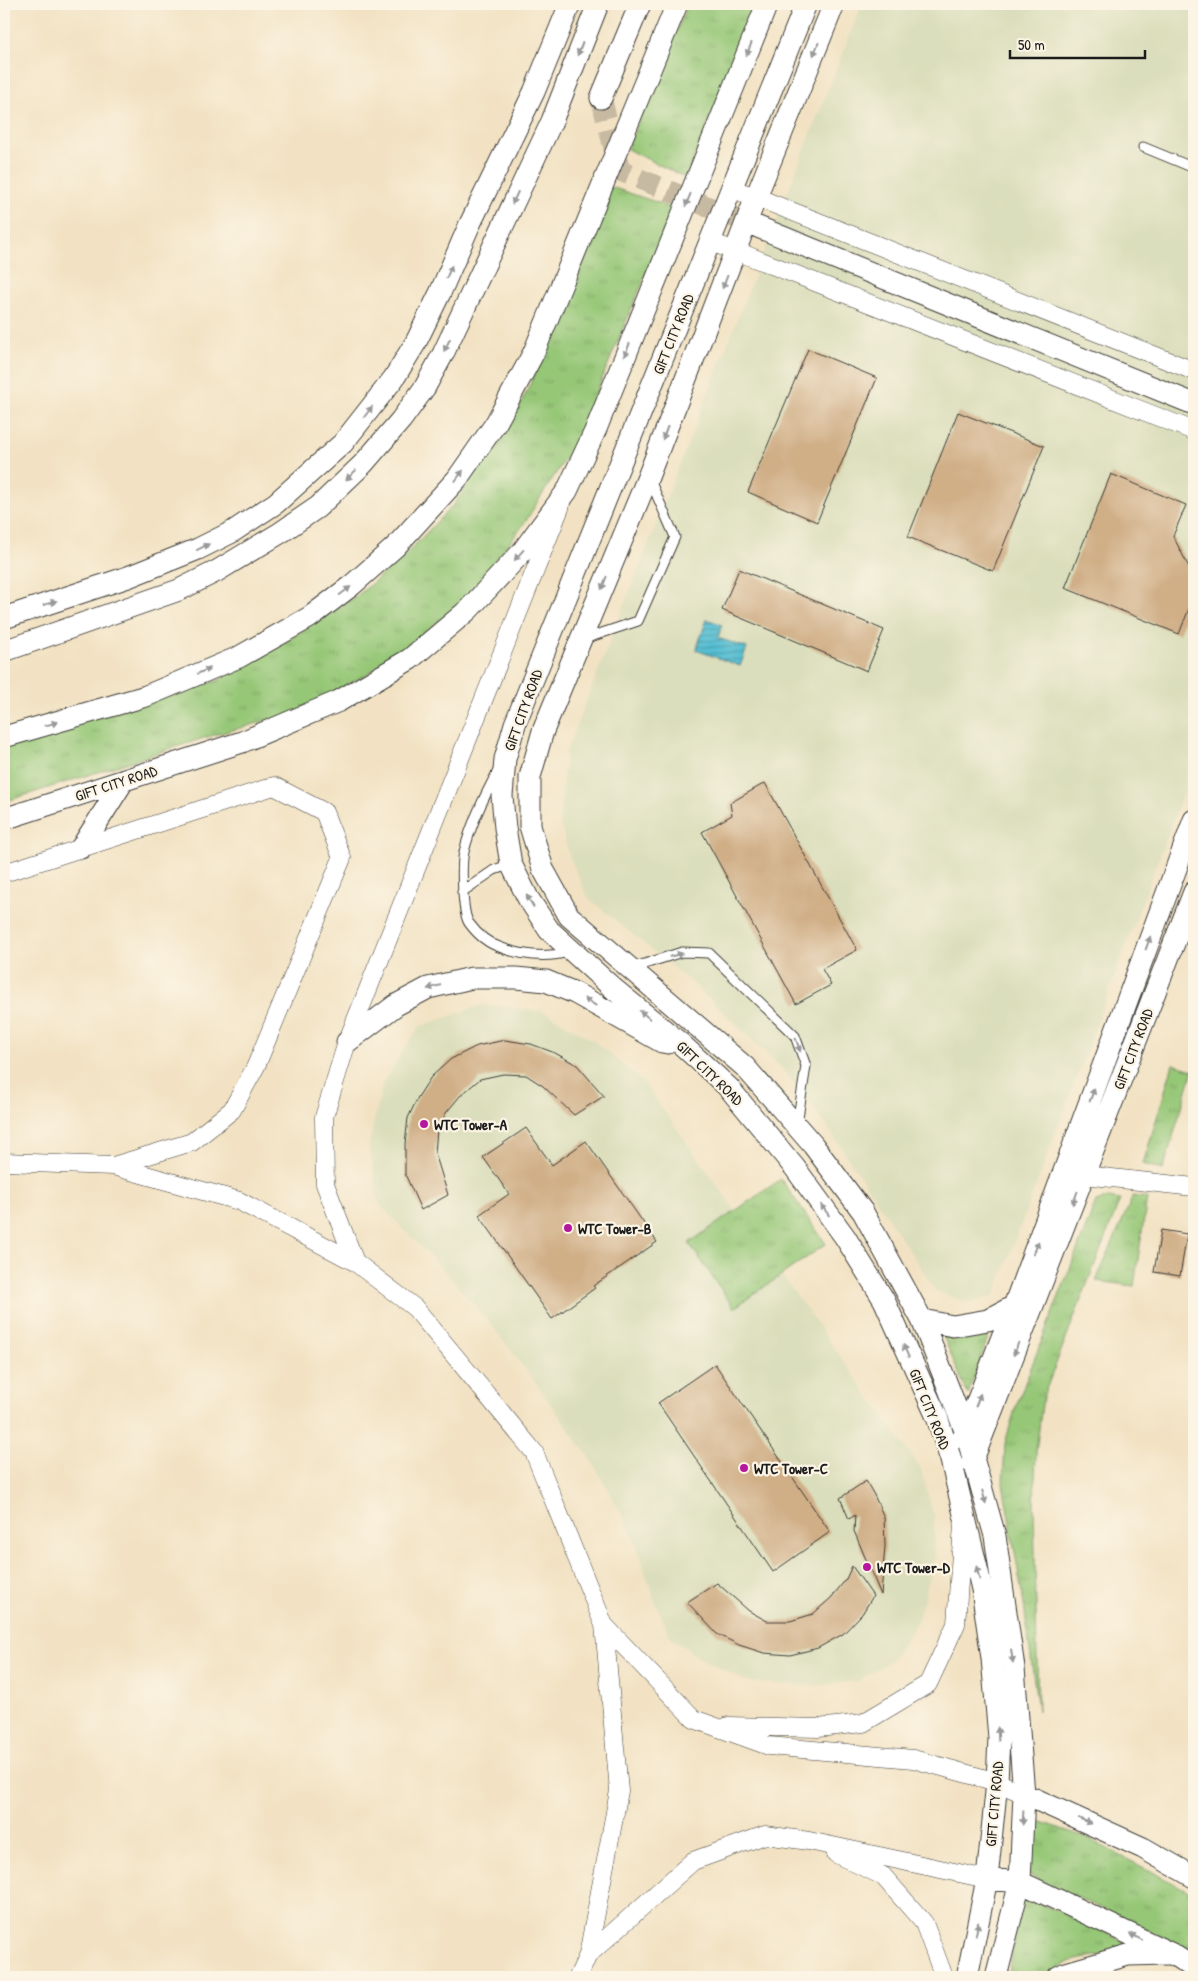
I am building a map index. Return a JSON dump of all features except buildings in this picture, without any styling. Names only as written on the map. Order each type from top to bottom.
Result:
[{"type":"street","points":[[4,618],[128,577],[198,549],[232,532],[276,503],[343,443],[394,378],[416,342],[469,226],[534,92],[570,4]]},
{"type":"street","points":[[4,651],[179,590],[217,571],[280,533],[318,507],[363,464],[401,420],[425,387],[443,354],[552,122],[598,4]]},
{"type":"street","points":[[601,98],[640,4]]},
{"type":"street","points":[[4,738],[146,696],[239,657],[310,617],[352,586],[395,547],[462,471],[496,424],[534,352],[677,4]]},
{"type":"street","name":"GIFT CITY ROAD","points":[[4,819],[251,738],[339,701],[410,659],[468,610],[522,552],[567,491],[599,420],[767,4]]},
{"type":"street","name":"GIFT CITY ROAD","points":[[806,4],[515,724],[505,759],[502,796],[505,828],[512,864],[528,898],[549,930],[615,990],[681,1044],[729,1088],[795,1168],[845,1237],[884,1300],[937,1417],[960,1493],[963,1515],[982,1589],[992,1658],[999,1738],[997,1782],[987,1878],[968,1977]]},
{"type":"street","name":"GIFT CITY ROAD","points":[[834,4],[756,197],[648,477],[544,731],[530,777],[530,826],[543,868],[569,916],[745,1067],[797,1126],[863,1212],[922,1320],[966,1433],[995,1536],[1014,1668],[1024,1794],[1020,1882],[996,1977]]},
{"type":"street","points":[[732,189],[1194,371]]},
{"type":"street","points":[[758,227],[1194,404]]},
{"type":"street","points":[[710,242],[1194,431]]},
{"type":"street","points":[[355,1262],[325,1184],[324,1117],[347,1042],[567,491]]},
{"type":"street","points":[[81,848],[124,780]]},
{"type":"street","points":[[4,873],[274,786],[324,812],[342,858],[256,1066],[232,1110],[192,1142],[113,1166]]},
{"type":"street","name":"GIFT CITY ROAD","points":[[951,1460],[966,1433],[1194,820]]},
{"type":"street","name":"GIFT CITY ROAD","points":[[960,1493],[1194,892]]},
{"type":"street","points":[[347,1042],[396,1006],[428,988],[472,978],[516,978],[546,982],[575,993],[662,1042],[681,1044]]},
{"type":"street","points":[[4,1162],[113,1166],[240,1201],[355,1262],[415,1308],[534,1452],[604,1625],[619,1792],[588,1955],[578,1977]]},
{"type":"street","points":[[1084,1175],[1194,1187]]},
{"type":"street","points":[[922,1320],[953,1326],[988,1320],[1014,1306]]},
{"type":"street","points":[[712,1726],[818,1728],[863,1722],[928,1684],[956,1624],[963,1515]]},
{"type":"street","points":[[604,1625],[694,1719],[769,1746],[913,1759],[997,1782],[1024,1794]]},
{"type":"street","name":"GIFT CITY ROAD","points":[[1024,1794],[1143,1848],[1194,1878]]},
{"type":"street","points":[[588,1955],[693,1861],[765,1835],[809,1841],[987,1878],[1020,1882],[1172,1954],[1194,1968]]},
{"type":"street","points":[[809,1841],[883,1876],[924,1923],[944,1977]]},
{"type":"street","points":[[1058,1977],[1128,1955],[1172,1954]]},
{"type":"lane","points":[[1143,147],[1194,168]]},
{"type":"lane","points":[[581,640],[638,621],[675,537],[648,477]]},
{"type":"lane","points":[[505,759],[486,792],[464,852],[462,892],[468,922],[490,944],[514,953],[552,956],[572,951]]},
{"type":"lane","points":[[462,892],[494,870],[512,864]]},
{"type":"lane","points":[[630,969],[682,952],[709,953],[795,1036],[806,1066],[797,1126]]},
{"type":"shaded area","points":[[862,4],[1194,4],[1194,764],[994,1297],[966,1302],[936,1291],[827,1126],[783,1069],[698,988],[588,898],[570,858],[559,820],[566,752]]},
{"type":"shaded area","points":[[482,1005],[543,1011],[594,1041],[644,1083],[921,1469],[934,1517],[935,1558],[918,1620],[890,1661],[858,1681],[814,1686],[748,1682],[703,1660],[671,1638],[654,1599],[633,1534],[593,1463],[486,1318],[436,1262],[379,1204],[369,1144],[383,1082],[419,1027]]},
{"type":"green space","points":[[688,4],[756,4],[686,178],[627,149]]},
{"type":"green space","points":[[611,187],[674,208],[574,445],[521,528],[461,603],[416,640],[366,675],[291,714],[204,738],[4,802],[4,744],[219,680],[289,639],[358,595],[405,555],[454,504],[515,416],[568,304]]},
{"type":"green space","points":[[1173,1064],[1193,1070],[1163,1170],[1143,1164]]},
{"type":"green space","points":[[781,1179],[826,1244],[734,1308],[689,1243]]},
{"type":"green space","points":[[1133,1196],[1147,1198],[1134,1286],[1096,1281]]},
{"type":"green space","points":[[1108,1198],[1120,1200],[1043,1397],[1036,1452],[1034,1504],[1038,1711],[1024,1605],[1003,1483],[1005,1443],[1016,1406],[1096,1202]]},
{"type":"green space","points":[[943,1336],[961,1340],[988,1337],[968,1395]]},
{"type":"green space","points":[[1030,1818],[1085,1837],[1194,1894],[1194,1956],[1158,1935],[1025,1873]]},
{"type":"green space","points":[[1022,1898],[1065,1913],[1138,1948],[1071,1961],[1041,1977],[1008,1977]]},
{"type":"water","points":[[707,619],[722,625],[718,638],[747,648],[740,666],[696,650]]},
{"type":"tunnel","points":[[601,98],[620,171],[758,227]]},
{"type":"place","name":"WTC Tower-A","points":[[424,1124]]},
{"type":"place","name":"WTC Tower-B","points":[[568,1228]]},
{"type":"place","name":"WTC Tower-C","points":[[744,1468]]},
{"type":"place","name":"WTC Tower-D","points":[[867,1567]]}]
